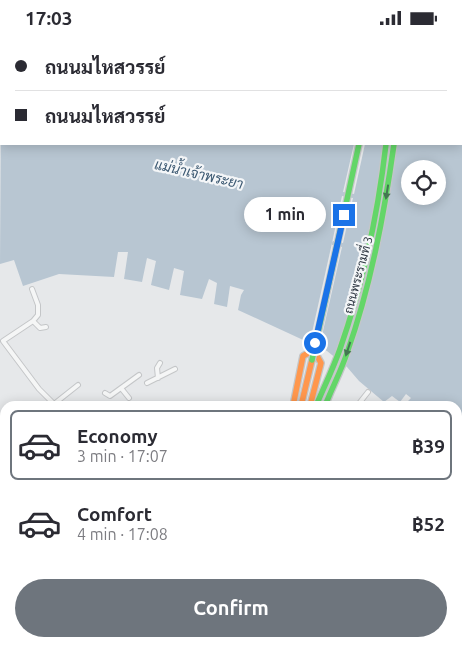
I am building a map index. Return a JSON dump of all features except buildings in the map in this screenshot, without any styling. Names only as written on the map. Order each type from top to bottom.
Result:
[{"type":"main road","points":[[302,401],[359,145]]},
{"type":"main road","name":"ถนนพระรามที่ 3","points":[[318,401],[340,351],[360,282],[375,213],[386,145]]},
{"type":"main road","name":"ถนนพระรามที่ 3","points":[[327,401],[347,353],[368,283],[384,212],[394,145]]},
{"type":"main road","points":[[294,401],[303,356],[310,352],[316,354],[321,363],[311,401]]},
{"type":"street","points":[[32,289],[38,315],[33,321],[3,341],[39,389],[51,401]]},
{"type":"street","points":[[33,321],[40,328],[46,327]]},
{"type":"street","points":[[158,378],[157,368],[160,363]]},
{"type":"street","points":[[147,383],[176,369]]},
{"type":"street","points":[[105,393],[110,396],[140,375]]},
{"type":"street","points":[[60,401],[78,385]]},
{"type":"street","points":[[121,388],[129,398]]},
{"type":"street","points":[[361,401],[368,393]]},
{"type":"water","name":"แม่น้ำเจ้าพระยา","points":[[1,145],[462,145],[462,401],[408,401],[411,398],[406,394],[401,401],[392,396],[383,401],[327,351],[238,310],[244,290],[230,286],[227,307],[214,304],[217,283],[209,279],[202,299],[180,295],[184,271],[174,268],[169,290],[151,285],[156,261],[147,258],[142,282],[124,279],[128,252],[118,252],[114,277],[59,274],[23,286],[14,260],[0,264]]},
{"type":"pier","points":[[354,145],[365,145],[354,194],[343,192]]},
{"type":"pier","points":[[342,196],[353,198],[343,243],[333,241],[332,243]]},
{"type":"pier","points":[[332,243],[332,245],[342,247],[319,349],[309,346]]},
{"type":"traffic: fast","points":[[338,241],[359,145]]},
{"type":"traffic: fast","points":[[318,401],[340,349],[363,274],[379,196],[386,145]]},
{"type":"traffic: fast","points":[[327,401],[345,360],[370,276],[386,197],[394,145]]},
{"type":"traffic: fast","points":[[312,360],[338,241]]},
{"type":"traffic: slow","points":[[294,401],[303,356],[310,352],[316,354],[321,363],[311,401]]},
{"type":"traffic: slow","points":[[302,401],[312,360]]},
{"type":"route","points":[[315,343],[344,215]]}]
